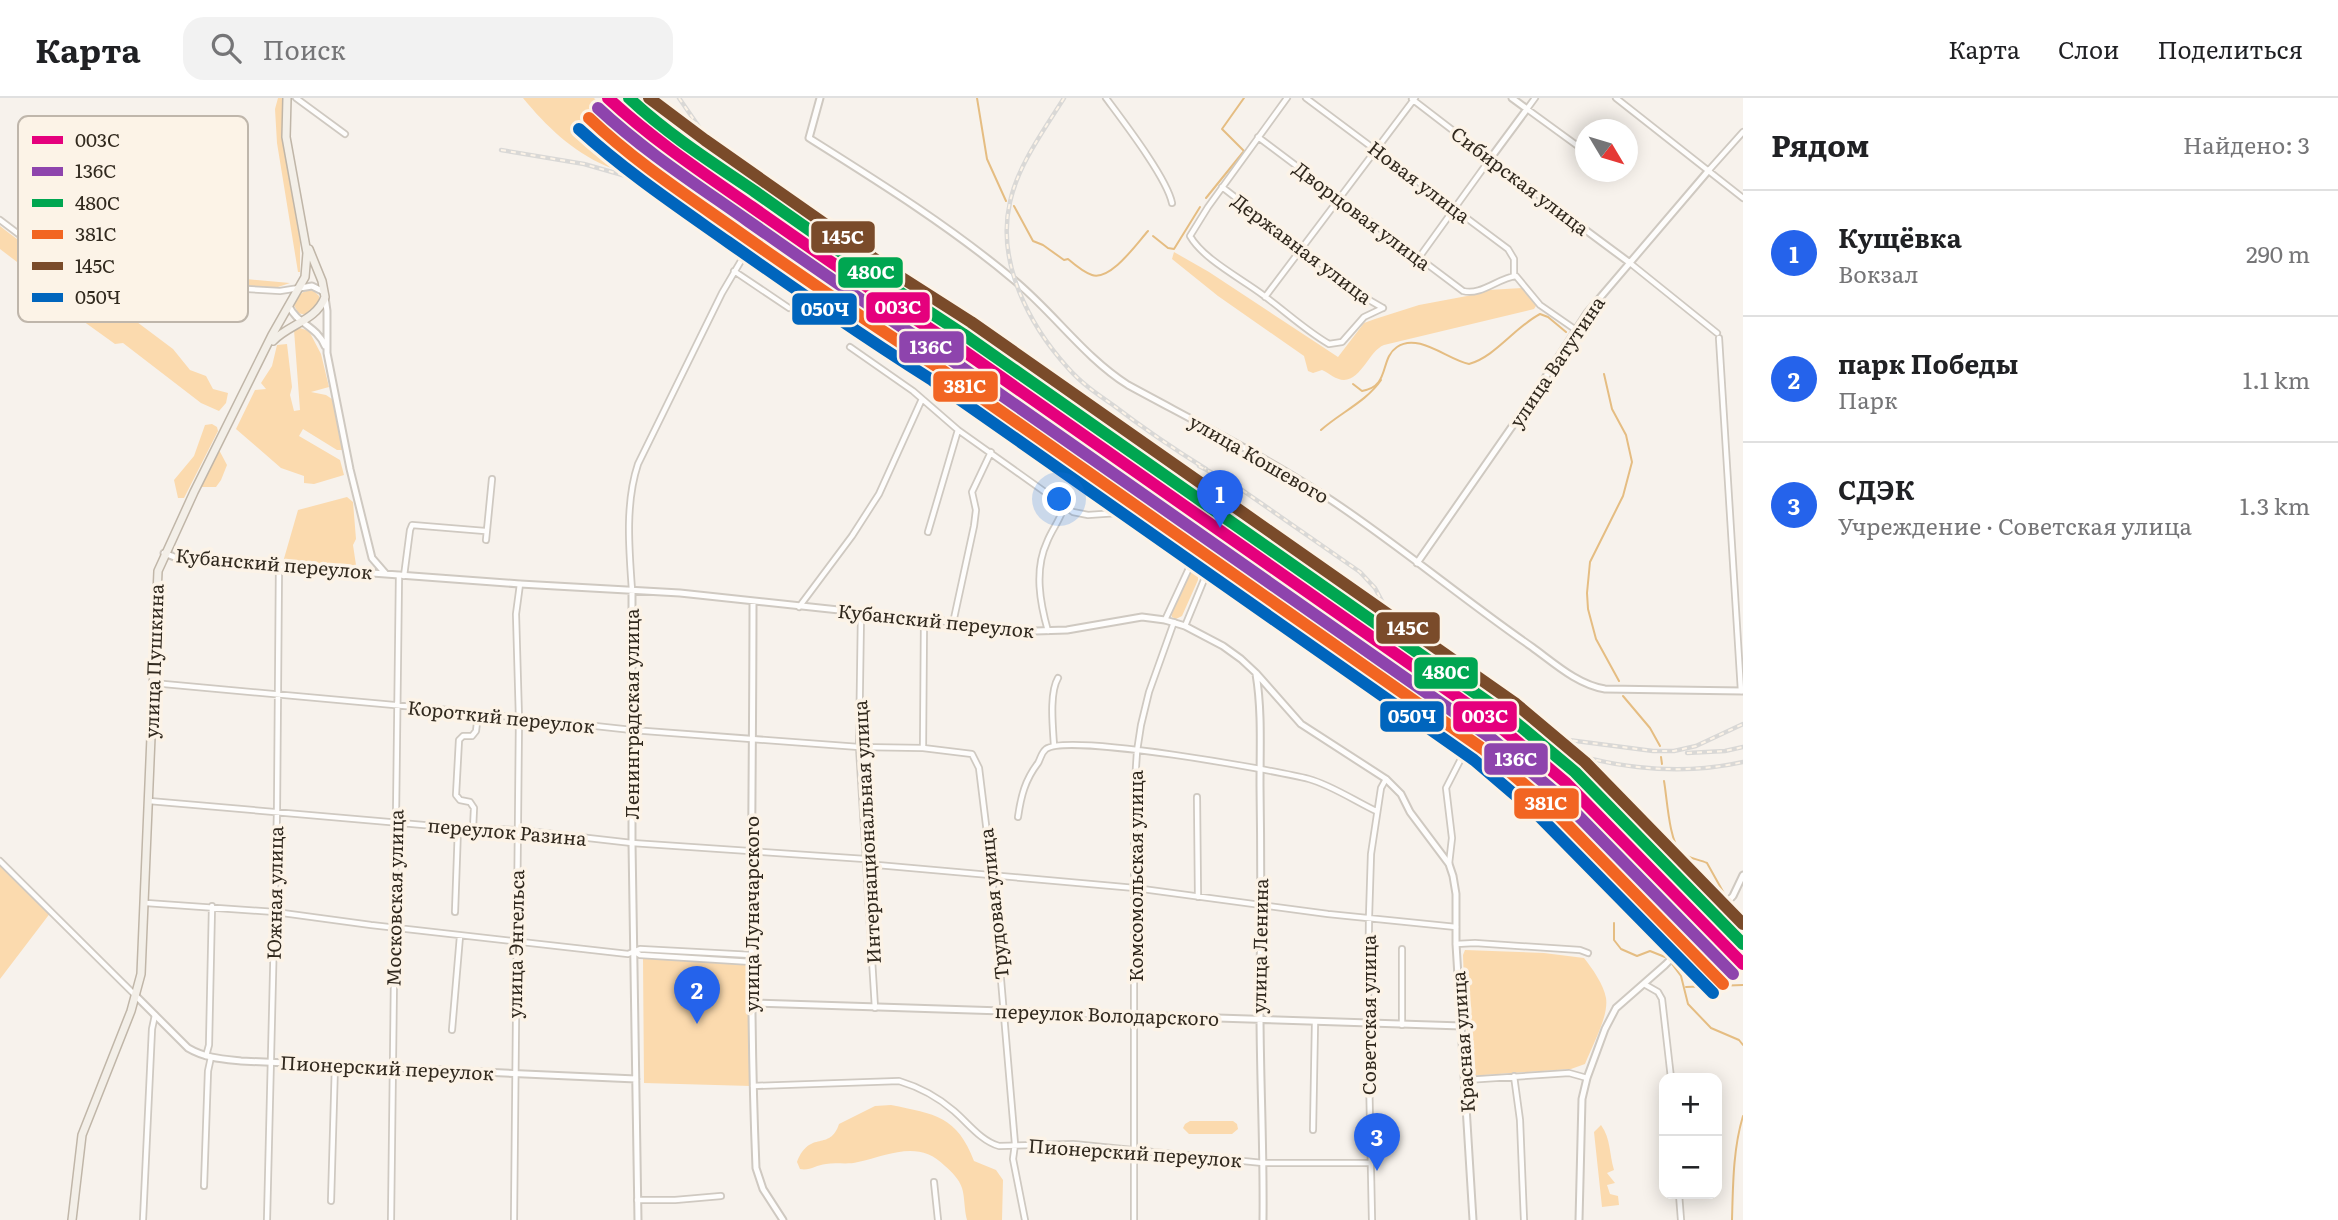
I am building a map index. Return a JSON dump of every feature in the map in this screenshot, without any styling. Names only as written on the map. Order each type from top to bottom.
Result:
[{"type":"main road","name":"Кубанский переулок","points":[[287,98],[286,137],[307,261],[300,288]]},
{"type":"main road","name":"Кубанский переулок","points":[[304,238],[322,281],[324,295]]},
{"type":"main road","name":"улица Пушкина","points":[[72,1220],[82,1135],[142,974],[158,571],[164,553],[287,300],[300,288]]},
{"type":"main road","name":"улица Пушкина","points":[[265,349],[280,334],[315,313],[324,295]]},
{"type":"street","points":[[296,98],[345,134]]},
{"type":"street","name":"улица Кошевого","points":[[818,98],[809,138],[928,215],[1002,270],[1117,378],[1309,486],[1511,633],[1591,686],[1605,689],[1742,691]]},
{"type":"street","points":[[1107,98],[1153,167],[1170,196],[1171,204]]},
{"type":"street","points":[[1287,98],[1222,187],[1191,236],[1212,258],[1265,297],[1414,99]]},
{"type":"street","name":"Новая улица","points":[[1306,98],[1513,254],[1514,276]]},
{"type":"street","points":[[1512,98],[1575,144]]},
{"type":"street","points":[[1418,259],[1535,98]]},
{"type":"street","points":[[1616,98],[1743,198]]},
{"type":"street","name":"Сибирская улица","points":[[1414,99],[1630,263]]},
{"type":"street","name":"улица Ватутина","points":[[1418,563],[1597,300],[1743,132]]},
{"type":"street","name":"Дворцовая улица","points":[[1258,137],[1450,283],[1467,292],[1477,291],[1514,276]]},
{"type":"street","name":"Державная улица","points":[[1222,187],[1364,297],[1383,308],[1364,317],[1345,340],[1333,344],[1289,317],[1265,297]]},
{"type":"street","points":[[0,220],[18,234]]},
{"type":"street","name":"Ленинградская улица","points":[[638,1220],[632,843],[631,483],[734,271],[755,237]]},
{"type":"street","points":[[1630,263],[1718,335],[1742,691]]},
{"type":"street","points":[[734,271],[789,308]]},
{"type":"street","points":[[1514,276],[1524,283],[1540,304],[1576,330]]},
{"type":"street","points":[[248,289],[280,291],[312,286],[324,295]]},
{"type":"street","points":[[280,291],[293,314],[301,321]]},
{"type":"street","name":"Кубанский переулок","points":[[324,295],[327,311],[327,353],[350,469],[371,555],[384,573]]},
{"type":"street","name":"Кубанский переулок","points":[[301,321],[319,335],[327,353]]},
{"type":"street","points":[[850,347],[958,430],[1064,506],[1080,514],[1117,513],[1206,575],[1185,626]]},
{"type":"street","points":[[799,607],[852,536],[878,494],[922,400]]},
{"type":"street","points":[[928,532],[958,430]]},
{"type":"street","points":[[953,623],[974,526],[976,510],[972,492],[991,452]]},
{"type":"street","points":[[486,540],[492,479]]},
{"type":"street","points":[[1048,631],[1041,597],[1041,565],[1047,542],[1064,506]]},
{"type":"street","points":[[402,575],[412,525],[485,531]]},
{"type":"street","name":"Кубанский переулок","points":[[164,553],[180,559],[632,590],[1048,631],[1142,617],[1165,620],[1185,626],[1223,646],[1256,673],[1301,724],[1386,779],[1404,799]]},
{"type":"street","points":[[1165,620],[1191,564]]},
{"type":"street","name":"Южная улица","points":[[267,1220],[277,811],[279,565]]},
{"type":"street","name":"Московская улица","points":[[391,1220],[397,706],[402,575]]},
{"type":"street","name":"улица Энгельса","points":[[514,1220],[519,719],[516,614],[520,584]]},
{"type":"street","name":"улица Луначарского","points":[[753,602],[752,1086],[756,1168],[763,1189],[783,1220]]},
{"type":"street","name":"Интернациональная улица","points":[[861,614],[859,747],[875,1008]]},
{"type":"street","points":[[923,748],[924,620]]},
{"type":"street","name":"Комсомольская улица","points":[[1134,1220],[1134,799],[1137,751],[1149,692],[1174,622]]},
{"type":"street","name":"улица Ленина","points":[[1256,673],[1259,691],[1262,904],[1259,1020],[1263,1220]]},
{"type":"street","points":[[1054,746],[1053,701],[1054,686],[1058,678]]},
{"type":"street","name":"Короткий переулок","points":[[152,682],[632,730],[859,747],[923,748],[975,756]]},
{"type":"street","points":[[473,829],[474,808],[470,802],[460,800],[456,795],[459,740],[463,736],[472,736],[476,731],[478,715]]},
{"type":"street","name":"Красная улица","points":[[1473,1220],[1456,894],[1449,864],[1451,838],[1446,788],[1466,749],[1473,744],[1482,744],[1493,749],[1511,770],[1527,783],[1589,826],[1615,852],[1615,857],[1605,871]]},
{"type":"street","points":[[1018,817],[1022,791],[1042,753],[1054,746],[1096,745],[1260,767],[1311,779],[1376,811]]},
{"type":"street","name":"Трудовая улица","points":[[975,756],[979,768],[992,874],[1015,1144],[1013,1159],[1025,1220]]},
{"type":"street","name":"Советская улица","points":[[1372,1220],[1367,1024],[1371,854],[1376,811],[1386,779]]},
{"type":"street","points":[[1197,797],[1198,897]]},
{"type":"street","name":"Красная улица","points":[[1404,799],[1417,822],[1449,864]]},
{"type":"street","name":"переулок Разина","points":[[149,801],[866,861],[1135,888],[1457,927]]},
{"type":"street","points":[[455,912],[458,828]]},
{"type":"street","points":[[0,861],[156,1013],[152,1029],[143,1220]]},
{"type":"street","points":[[1709,921],[1733,896],[1743,875]]},
{"type":"street","points":[[146,903],[275,912],[628,954],[634,951],[640,955],[752,959]]},
{"type":"street","points":[[204,1186],[212,906]]},
{"type":"street","points":[[1579,1220],[1581,1107],[1587,1078],[1613,1013],[1698,932]]},
{"type":"street","points":[[452,1030],[460,936]]},
{"type":"street","points":[[1457,944],[1580,950],[1588,953]]},
{"type":"street","points":[[1402,949],[1402,1025]]},
{"type":"street","points":[[1644,984],[1658,992],[1662,999],[1670,1073]]},
{"type":"street","name":"переулок Володарского","points":[[752,1003],[1462,1026]]},
{"type":"street","name":"Пионерский переулок","points":[[156,1013],[188,1048],[208,1057],[636,1079]]},
{"type":"street","points":[[1313,1130],[1315,1023]]},
{"type":"street","points":[[331,1201],[335,1065]]},
{"type":"street","points":[[1466,1080],[1569,1073],[1587,1078]]},
{"type":"street","points":[[1514,1076],[1520,1120],[1524,1220]]},
{"type":"street","name":"Пионерский переулок","points":[[752,1086],[900,1081],[911,1084],[951,1108],[990,1143],[999,1146],[1073,1144],[1263,1163],[1371,1163]]},
{"type":"street","points":[[934,1182],[938,1220]]},
{"type":"street","points":[[638,1200],[721,1196]]},
{"type":"street","points":[[1679,1199],[1681,1220]]},
{"type":"shaded area","points":[[278,98],[284,98],[285,101],[282,139],[300,241],[300,272],[277,143],[275,109]]},
{"type":"shaded area","points":[[523,98],[594,98],[629,133],[696,180],[721,202],[725,221],[739,239],[739,249],[656,188],[594,160],[571,145],[550,128]]},
{"type":"shaded area","points":[[626,98],[651,98],[689,145],[678,141]]},
{"type":"shaded area","points":[[0,226],[18,240],[18,263],[0,249]]},
{"type":"shaded area","points":[[1174,252],[1338,357],[1364,323],[1419,305],[1488,290],[1522,288],[1536,306],[1534,309],[1384,345],[1356,375],[1341,380],[1322,370],[1313,373],[1308,371],[1304,356],[1218,296],[1172,259]]},
{"type":"shaded area","points":[[248,279],[290,283],[275,288],[248,287]]},
{"type":"shaded area","points":[[313,290],[319,296],[317,305],[306,315],[298,313],[294,305],[296,299],[303,292]]},
{"type":"shaded area","points":[[84,322],[137,322],[173,349],[190,370],[206,376],[213,389],[228,393],[226,403],[219,411],[201,403],[123,343],[115,344]]},
{"type":"shaded area","points":[[300,328],[309,331],[321,354],[329,387],[311,392],[332,399],[343,450],[337,450],[303,429],[299,436],[340,460],[344,475],[314,484],[304,483],[304,476],[281,468],[236,429],[255,390],[266,389],[261,383],[272,366],[277,345],[287,344],[292,387],[290,395],[294,411],[300,410],[294,330]]},
{"type":"shaded area","points":[[212,424],[218,431],[184,498],[178,498],[174,480],[194,456],[205,425]]},
{"type":"shaded area","points":[[218,448],[227,465],[221,480],[216,487],[200,487]]},
{"type":"shaded area","points":[[347,497],[353,502],[356,565],[283,562],[298,510]]},
{"type":"shaded area","points":[[1192,572],[1198,576],[1198,580],[1182,616],[1176,619],[1171,613]]},
{"type":"shaded area","points":[[0,863],[51,912],[0,979]]},
{"type":"shaded area","points":[[1465,950],[1544,953],[1584,958],[1603,988],[1606,998],[1603,1022],[1585,1064],[1571,1069],[1470,1076],[1464,984]]},
{"type":"shaded area","points":[[643,958],[749,964],[751,1086],[644,1083]]},
{"type":"shaded area","points":[[891,1105],[943,1119],[960,1135],[974,1161],[996,1170],[1003,1180],[1002,1220],[967,1220],[959,1182],[945,1166],[925,1153],[903,1151],[854,1163],[830,1163],[800,1169],[797,1162],[802,1152],[808,1146],[830,1137],[839,1124],[875,1106]]},
{"type":"shaded area","points":[[1190,1121],[1233,1121],[1238,1129],[1232,1134],[1189,1134],[1183,1128]]},
{"type":"shaded area","points":[[1601,1125],[1608,1141],[1614,1170],[1607,1173],[1615,1183],[1607,1185],[1610,1194],[1618,1196],[1619,1205],[1602,1207],[1594,1132]]},
{"type":"waterway","points":[[977,98],[987,159],[1006,201]]},
{"type":"waterway","points":[[1206,198],[1244,151],[1222,129],[1244,98]]},
{"type":"waterway","points":[[1014,206],[1033,241],[1092,275],[1099,275],[1115,267],[1148,231]]},
{"type":"waterway","points":[[1153,236],[1168,248],[1174,249],[1200,207]]},
{"type":"waterway","points":[[1353,384],[1362,391],[1377,384],[1392,352],[1405,343],[1433,348],[1469,364],[1488,355],[1540,314],[1566,332]]},
{"type":"waterway","points":[[1604,374],[1612,409],[1626,435],[1632,462],[1623,496],[1590,562],[1587,593],[1596,639],[1619,681]]},
{"type":"waterway","points":[[1321,430],[1361,401],[1381,380]]},
{"type":"waterway","points":[[1623,696],[1650,728],[1660,746]]},
{"type":"waterway","points":[[1661,757],[1662,764]]},
{"type":"waterway","points":[[1664,781],[1671,829],[1677,847],[1687,856],[1707,863],[1726,897]]},
{"type":"waterway","points":[[1734,905],[1743,916]]},
{"type":"waterway","points":[[1614,923],[1614,940],[1621,949],[1637,956],[1650,951],[1665,957]]},
{"type":"waterway","points":[[1672,964],[1681,976],[1688,1004],[1711,1028],[1739,1040],[1743,1045]]},
{"type":"waterway","points":[[1686,987],[1743,985]]},
{"type":"waterway","points":[[1732,1220],[1735,1154],[1743,1116]]},
{"type":"tunnel","points":[[1698,932],[1709,921]]},
{"type":"railway","points":[[679,98],[726,166],[752,195],[911,310]]},
{"type":"railway","points":[[1064,98],[1025,161],[1010,202],[1008,247],[1019,291],[1041,332],[1078,379],[1206,469]]},
{"type":"railway","points":[[501,150],[584,164],[626,176],[660,195],[710,233],[775,274],[852,290],[883,305]]},
{"type":"railway","points":[[1036,384],[1141,444],[1279,537],[1361,597],[1422,661],[1448,683],[1520,731],[1584,757],[1638,767],[1691,769],[1743,762]]},
{"type":"railway","points":[[1199,466],[1232,483],[1360,572],[1375,588],[1392,620]]},
{"type":"railway","points":[[1229,591],[1292,634],[1327,646],[1374,652],[1418,670]]},
{"type":"railway","points":[[1553,738],[1653,751],[1674,751],[1696,746],[1743,724]]},
{"type":"railway","points":[[1687,753],[1743,747]]},
{"type":"transit line","name":"003С","points":[[608,98],[642,128],[697,168],[955,345],[1500,727],[1565,782],[1743,964]]},
{"type":"transit line","name":"480С","points":[[629,98],[705,158],[963,334],[1508,716],[1575,772],[1743,944]]},
{"type":"transit line","name":"145С","points":[[649,98],[899,276],[971,322],[1516,704],[1585,762],[1743,924]]},
{"type":"transit line","name":"136С","points":[[598,108],[690,181],[947,357],[1491,738],[1555,792],[1733,974]]},
{"type":"transit line","name":"381С","points":[[589,118],[624,149],[680,191],[939,368],[1483,749],[1546,803],[1723,984]]},
{"type":"transit line","name":"050Ч","points":[[579,129],[633,174],[690,215],[932,380],[1474,760],[1536,813],[1713,993]]},
{"type":"place","name":"Кущёвка","points":[[1220,528]]},
{"type":"place","name":"парк Победы","points":[[697,1024]]},
{"type":"place","name":"СДЭК","points":[[1377,1171]]}]
